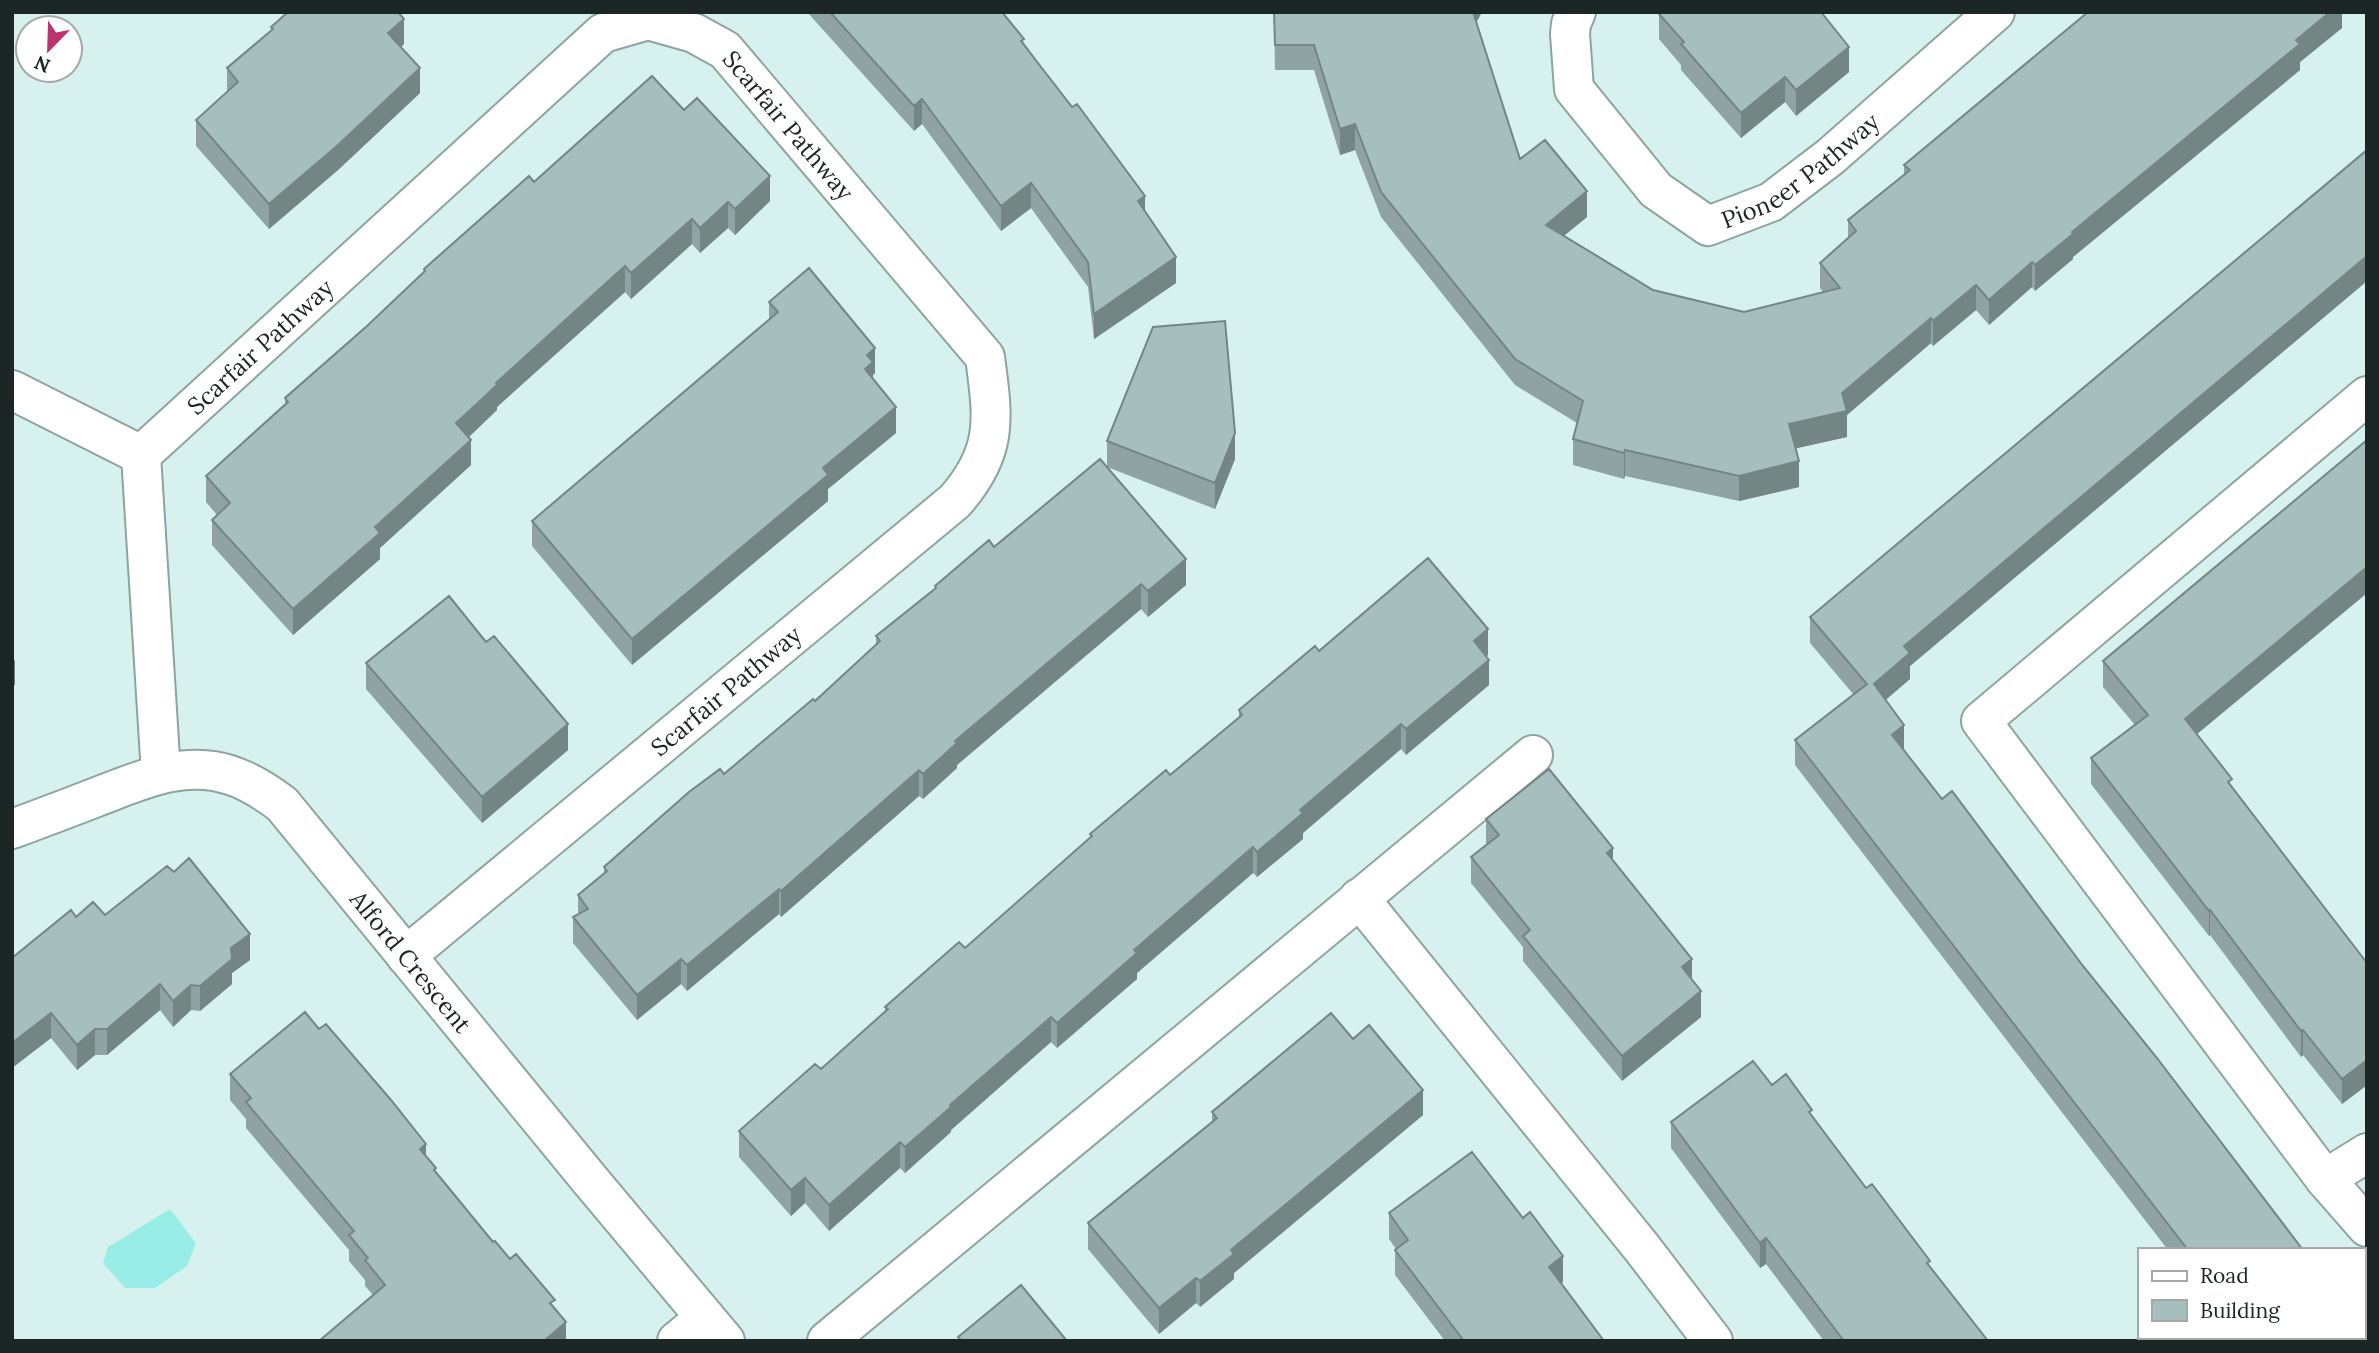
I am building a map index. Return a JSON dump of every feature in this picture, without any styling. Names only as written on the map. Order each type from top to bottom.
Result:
[{"type":"street","name":"Pioneer Pathway","points":[[1576,12],[1570,34],[1574,89],[1656,190],[1708,226],[1771,202],[1830,157],[1995,12]]},
{"type":"street","name":"Scarfair Pathway","points":[[141,455],[604,33],[648,20],[694,33],[724,50],[985,357],[991,404],[991,427],[985,457],[970,484],[955,501],[406,956]]},
{"type":"street","points":[[12,390],[141,455],[161,774]]},
{"type":"street","points":[[2367,396],[1981,721],[2325,1179],[2367,1227]]},
{"type":"street","points":[[827,1341],[1533,755]]},
{"type":"street","name":"Alford Crescent","points":[[12,829],[178,770],[212,771],[230,775],[261,789],[282,804],[406,956],[702,1333]]},
{"type":"street","points":[[1359,898],[1642,1248],[1713,1341]]},
{"type":"street","points":[[2325,1179],[2367,1153]]},
{"type":"shaded area","points":[[170,1209],[196,1243],[187,1266],[155,1288],[125,1288],[103,1263],[108,1247]]},
{"type":"building","points":[[288,12],[398,12],[404,19],[388,33],[420,68],[338,145],[269,204],[196,120],[238,82],[227,68],[273,29],[271,27]]},
{"type":"building","points":[[830,12],[1002,12],[1072,107],[1077,104],[1145,196],[1138,201],[1176,257],[1094,314],[1088,262],[1031,183],[1001,206],[922,99],[914,106]]},
{"type":"building","points":[[1274,12],[1473,12],[1520,159],[1545,140],[1587,191],[1546,225],[1653,290],[1744,312],[1840,288],[1820,263],[1856,231],[1848,220],[1910,170],[1904,165],[2088,12],[2330,12],[2296,40],[2300,44],[2035,265],[2032,262],[1989,300],[1976,285],[1933,321],[1931,318],[1842,393],[1847,411],[1789,424],[1799,461],[1739,476],[1625,450],[1624,453],[1573,439],[1583,401],[1515,359],[1381,192],[1355,124],[1340,129],[1314,45],[1275,45]]},
{"type":"building","points":[[1821,12],[1849,47],[1796,90],[1785,77],[1741,113],[1681,44],[1684,42],[1659,14]]},
{"type":"building","points":[[652,76],[684,110],[697,98],[770,176],[735,209],[728,202],[700,228],[692,219],[631,273],[625,266],[496,383],[497,385],[456,423],[471,440],[375,527],[380,533],[293,609],[212,520],[230,503],[206,476],[288,402],[285,398],[367,326],[425,271],[424,269],[529,176],[534,182]]},
{"type":"building","points":[[2367,150],[2367,256],[1904,646],[1910,653],[1874,684],[1904,725],[1892,735],[1942,799],[1952,791],[2083,966],[2157,1058],[2301,1248],[2186,1248],[1795,740],[1867,684],[1810,617]]},
{"type":"building","points":[[809,268],[875,348],[867,355],[873,362],[865,369],[896,407],[823,468],[828,475],[632,639],[532,521],[778,312],[769,302]]},
{"type":"building","points":[[1225,321],[1235,433],[1215,483],[1107,441],[1153,327]]},
{"type":"building","points":[[2367,440],[2367,567],[2185,719],[2232,779],[2228,782],[2367,963],[2367,1060],[2342,1079],[2303,1030],[2301,1031],[2091,758],[2148,715],[2103,661]]},
{"type":"building","points":[[1100,459],[1186,559],[1148,591],[1141,584],[955,741],[957,743],[923,774],[919,770],[781,891],[779,889],[687,965],[681,959],[637,995],[573,917],[588,909],[578,895],[607,871],[604,867],[689,792],[720,769],[724,774],[813,699],[815,701],[880,641],[876,636],[936,588],[935,586],[989,540],[994,547]]},
{"type":"building","points":[[1428,558],[1488,629],[1474,641],[1489,660],[1406,729],[1401,724],[1300,810],[1303,813],[1257,852],[1253,847],[1134,950],[1137,953],[1057,1023],[1051,1017],[905,1147],[900,1142],[829,1205],[805,1178],[791,1190],[739,1131],[815,1064],[821,1069],[888,1009],[885,1007],[959,942],[965,948],[1092,836],[1090,834],[1166,770],[1170,775],[1242,715],[1239,710],[1315,646],[1319,651]]},
{"type":"building","points":[[449,596],[486,642],[494,636],[568,724],[482,797],[366,663]]},
{"type":"building","points":[[1549,769],[1613,848],[1607,853],[1692,959],[1682,967],[1701,991],[1622,1056],[1523,936],[1530,930],[1471,857],[1499,835],[1486,819]]},
{"type":"building","points":[[189,858],[250,934],[231,948],[232,959],[200,986],[191,985],[173,1001],[160,984],[107,1029],[95,1029],[77,1045],[51,1013],[12,1043],[12,958],[71,910],[76,917],[93,902],[105,915],[167,866],[174,872]]},
{"type":"building","points":[[305,1012],[319,1029],[326,1024],[391,1100],[426,1144],[420,1149],[436,1168],[434,1170],[493,1242],[495,1241],[510,1259],[516,1254],[555,1300],[550,1303],[566,1322],[544,1341],[319,1341],[385,1285],[349,1235],[354,1231],[246,1102],[251,1098],[230,1074]]},
{"type":"building","points":[[1331,1013],[1353,1039],[1369,1025],[1423,1090],[1231,1250],[1234,1254],[1200,1281],[1196,1278],[1159,1308],[1088,1223],[1217,1118],[1212,1112]]},
{"type":"building","points":[[1753,1061],[1772,1085],[1786,1074],[1812,1110],[1809,1112],[1866,1188],[1872,1184],[1930,1261],[1927,1263],[1988,1341],[1844,1341],[1766,1238],[1760,1243],[1671,1122]]},
{"type":"building","points":[[1472,1152],[1523,1218],[1530,1212],[1563,1256],[1549,1267],[1604,1341],[1464,1341],[1395,1250],[1408,1240],[1389,1213]]},
{"type":"building","points":[[1021,1285],[1067,1341],[962,1341],[958,1337]]},
{"type":"building","points":[[2365,1331],[2367,1333],[2367,1341],[2256,1339],[2365,1339]]}]
